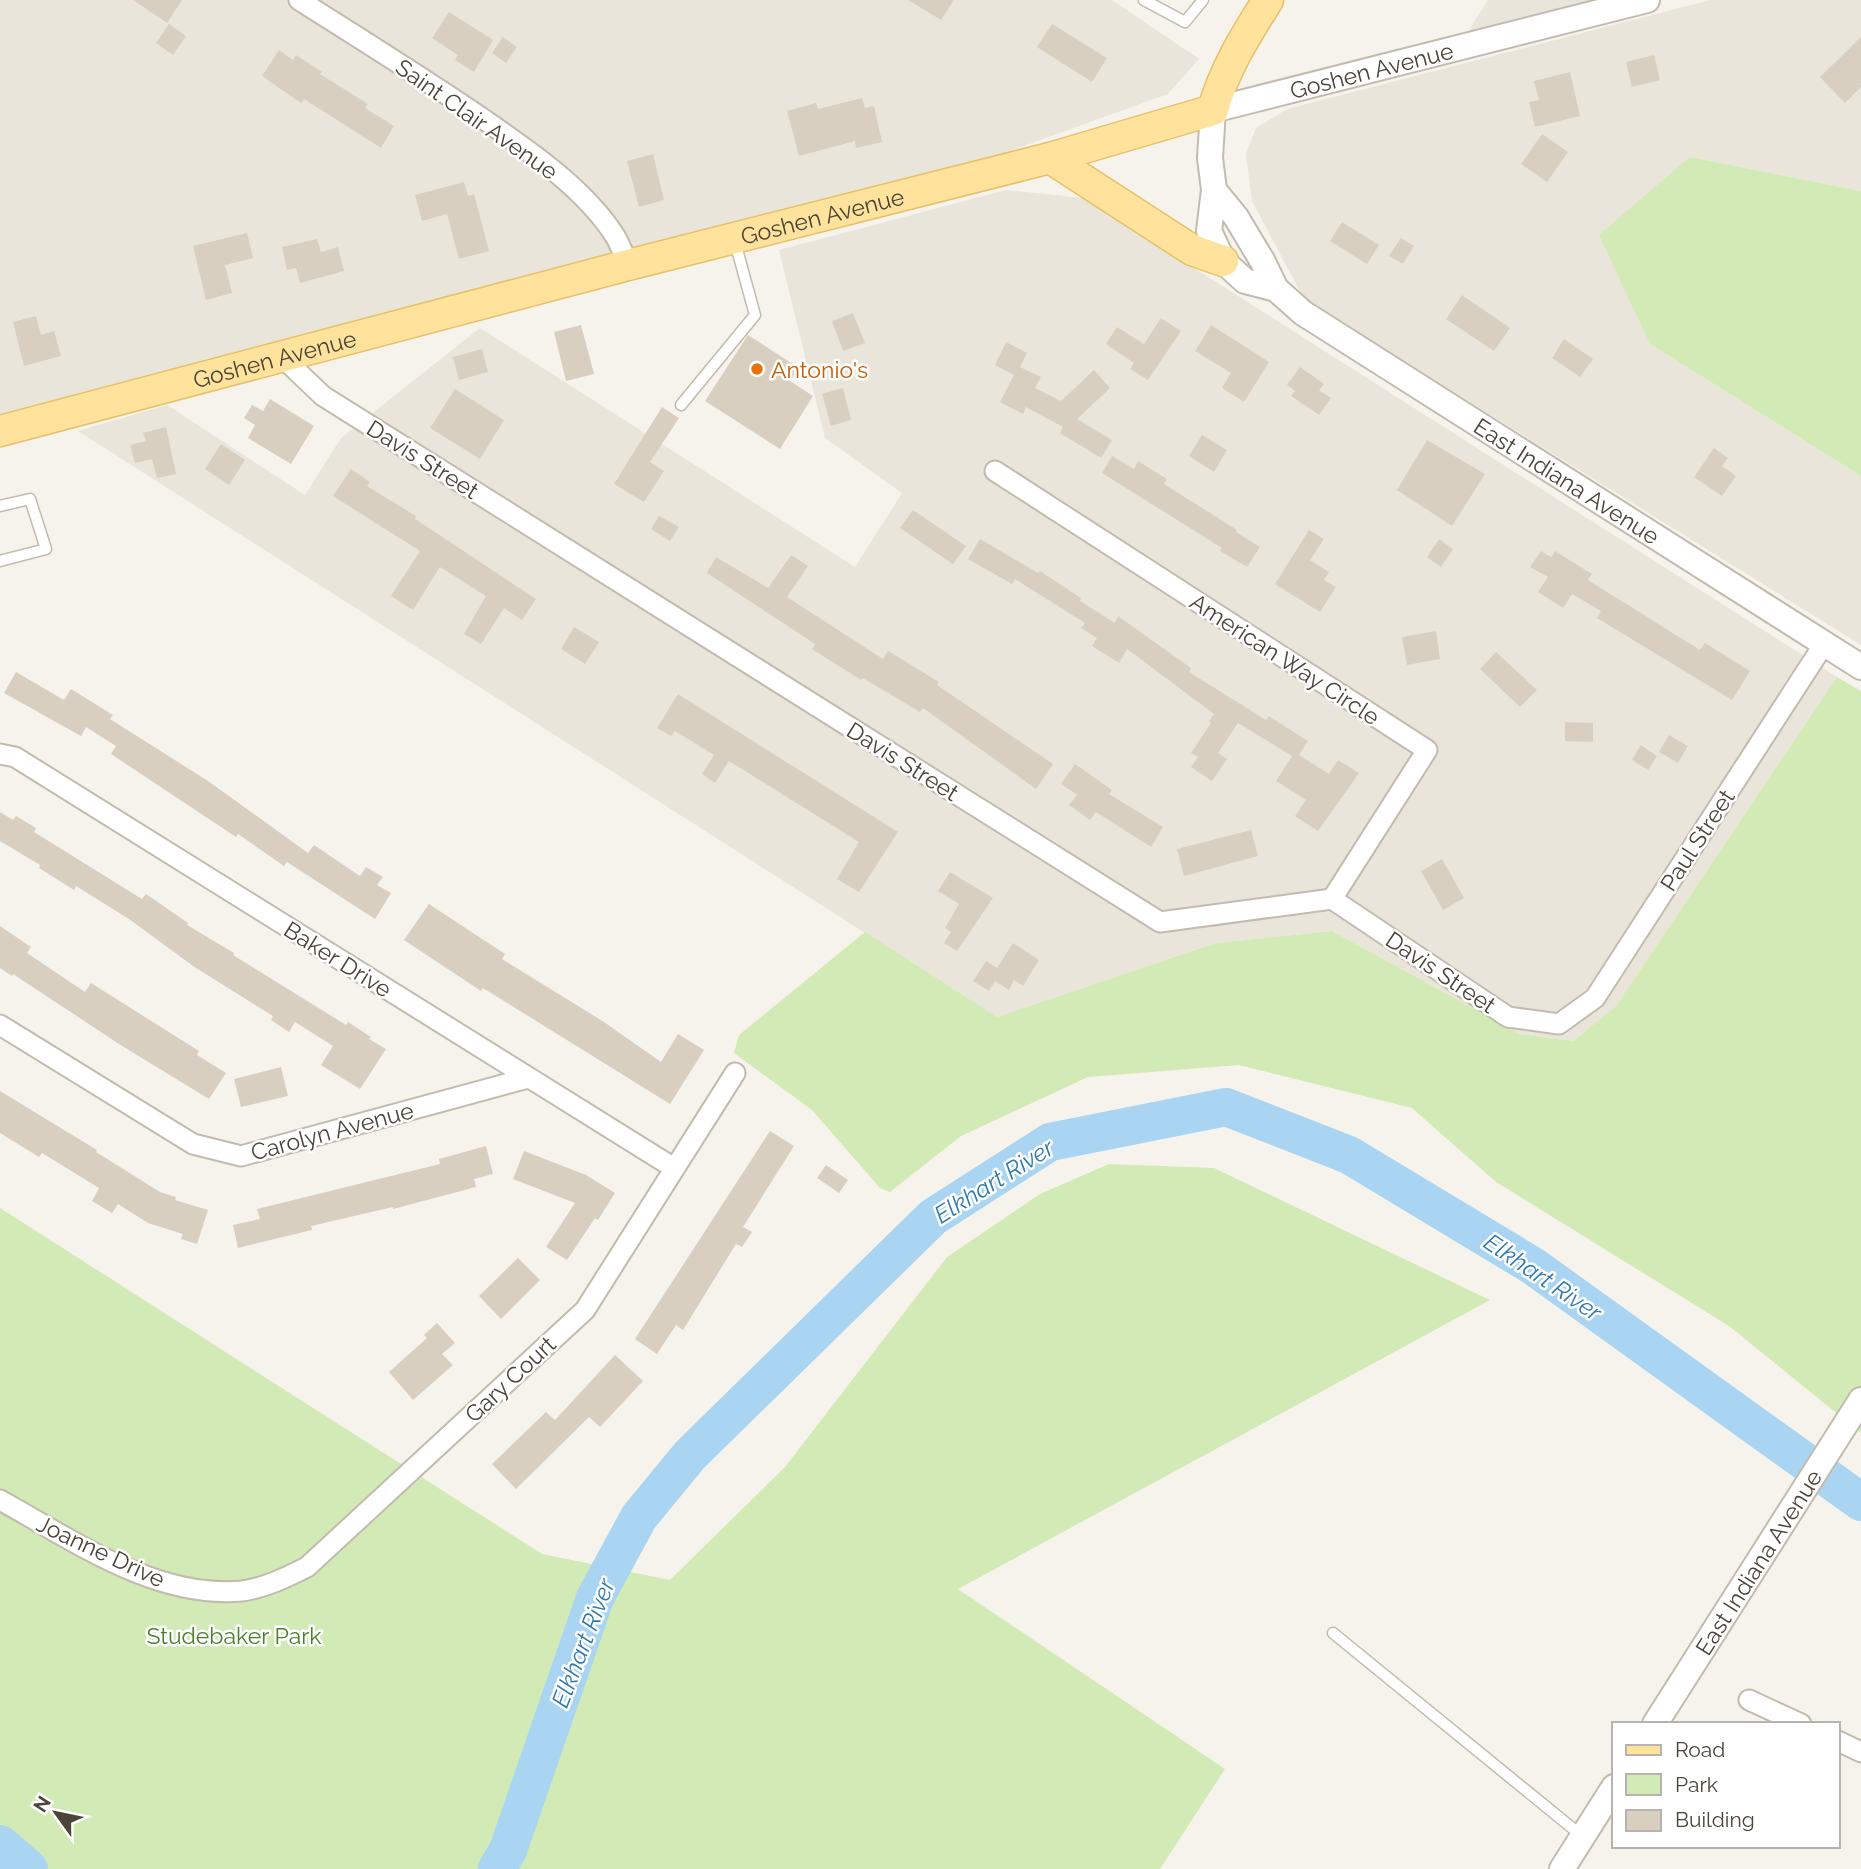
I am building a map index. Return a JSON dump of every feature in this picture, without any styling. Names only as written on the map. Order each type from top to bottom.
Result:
[{"type":"main road","points":[[1213,110],[1225,74],[1268,0]]},
{"type":"main road","name":"Goshen Avenue","points":[[0,431],[628,265],[1050,158],[1213,110]]},
{"type":"main road","points":[[1050,158],[1192,250],[1223,261]]},
{"type":"street","name":"Saint Clair Avenue","points":[[299,0],[495,127],[561,177],[593,208],[615,236],[628,265]]},
{"type":"street","name":"Goshen Avenue","points":[[1213,110],[1647,0]]},
{"type":"street","name":"East Indiana Avenue","points":[[1213,110],[1210,158],[1214,190],[1209,231],[1223,261],[1245,281],[1276,289]]},
{"type":"street","name":"East Indiana Avenue","points":[[1214,190],[1236,217],[1264,262],[1276,289],[1303,313],[1861,667]]},
{"type":"street","name":"Davis Street","points":[[282,357],[323,396],[1160,922],[1332,899],[1508,1017],[1559,1024]]},
{"type":"street","name":"American Way Circle","points":[[995,471],[1427,750],[1332,899]]},
{"type":"street","name":"Paul Street","points":[[1559,1024],[1595,998],[1824,644]]},
{"type":"street","name":"Baker Drive","points":[[0,754],[15,757],[674,1168]]},
{"type":"street","name":"Carolyn Avenue","points":[[0,1025],[193,1144],[241,1156],[528,1077]]},
{"type":"street","name":"Gary Court","points":[[206,1591],[243,1591],[279,1581],[307,1567],[585,1310],[735,1073]]},
{"type":"street","name":"East Indiana Avenue","points":[[1656,1722],[1861,1400]]},
{"type":"street","name":"Joanne Drive","points":[[0,1500],[142,1575],[185,1588],[206,1591]]},
{"type":"street","points":[[1749,1700],[1797,1722]]},
{"type":"street","points":[[1840,1742],[1861,1752]]},
{"type":"street","points":[[1562,1869],[1612,1790]]},
{"type":"lane","points":[[1144,0],[1185,22],[1203,0]]},
{"type":"lane","points":[[681,405],[755,314],[733,238]]},
{"type":"lane","points":[[0,506],[30,499],[46,549],[0,561]]},
{"type":"lane","points":[[1333,1633],[1583,1837]]},
{"type":"shaded area","points":[[0,0],[1112,0],[1199,59],[1168,94],[1010,151],[0,415]]},
{"type":"shaded area","points":[[1488,0],[1599,0],[1466,35]]},
{"type":"shaded area","points":[[1710,0],[1861,0],[1861,191],[1690,157],[1650,344],[1861,476],[1861,645],[1304,299],[1252,201],[1246,154],[1256,128],[1287,109]]},
{"type":"shaded area","points":[[1006,190],[1084,198],[1837,677],[1616,1006],[1573,1041],[1520,1034],[1332,931],[1216,943],[997,1017],[78,431],[167,405],[305,495],[341,438],[480,328],[855,567],[902,493],[825,438],[779,250]]},
{"type":"green space","points":[[1690,157],[1861,191],[1861,476],[1650,344],[1599,235]]},
{"type":"green space","points":[[1837,677],[1861,691],[1861,1433],[1729,1326],[1496,1182],[1412,1108],[1239,1065],[1088,1077],[961,1136],[890,1192],[880,1188],[812,1110],[734,1053],[739,1035],[865,932],[997,1017],[1216,943],[1332,931],[1520,1034],[1573,1041],[1616,1006]]},
{"type":"green space","name":"Studebaker Park","points":[[1109,1164],[1214,1168],[1490,1300],[958,1589],[1225,1769],[1160,1869],[0,1869],[0,1208],[542,1554],[670,1580],[785,1467],[947,1257],[1040,1194]]},
{"type":"building","points":[[133,0],[182,0],[167,23]]},
{"type":"building","points":[[908,0],[954,0],[941,20]]},
{"type":"building","points":[[449,12],[493,40],[474,72],[455,60],[458,55],[432,38]]},
{"type":"building","points":[[169,24],[186,36],[173,55],[156,43]]},
{"type":"building","points":[[1052,24],[1107,58],[1092,82],[1037,47]]},
{"type":"building","points":[[503,37],[517,47],[506,63],[492,53]]},
{"type":"building","points":[[1861,37],[1861,87],[1845,103],[1820,77]]},
{"type":"building","points":[[279,50],[293,60],[296,55],[322,72],[320,74],[368,104],[365,108],[394,126],[381,148],[304,99],[301,103],[262,76]]},
{"type":"building","points":[[1654,55],[1660,80],[1632,87],[1626,62]]},
{"type":"building","points":[[1570,72],[1580,116],[1535,127],[1529,102],[1539,100],[1534,81]]},
{"type":"building","points":[[862,98],[865,108],[874,106],[882,142],[856,148],[855,141],[799,156],[787,111],[816,103],[818,109]]},
{"type":"building","points":[[1542,134],[1568,152],[1547,182],[1521,164]]},
{"type":"building","points":[[653,154],[664,200],[639,207],[627,161]]},
{"type":"building","points":[[464,182],[468,196],[474,194],[489,251],[459,259],[447,214],[422,221],[415,195]]},
{"type":"building","points":[[1342,222],[1379,245],[1367,264],[1330,241]]},
{"type":"building","points":[[247,233],[253,258],[225,265],[232,293],[206,300],[193,246]]},
{"type":"building","points":[[1401,238],[1414,246],[1403,264],[1389,256]]},
{"type":"building","points":[[317,239],[321,252],[338,247],[344,271],[300,283],[296,268],[287,270],[282,247]]},
{"type":"building","points":[[1462,295],[1510,328],[1494,351],[1446,319]]},
{"type":"building","points":[[853,313],[865,343],[843,351],[832,321]]},
{"type":"building","points":[[36,316],[41,335],[54,331],[61,356],[24,366],[13,322]]},
{"type":"building","points":[[1161,318],[1181,331],[1148,380],[1130,369],[1134,363],[1106,344],[1117,327],[1144,344]]},
{"type":"building","points":[[581,325],[594,374],[566,381],[554,332]]},
{"type":"building","points":[[1211,325],[1269,362],[1244,402],[1222,388],[1231,373],[1195,351]]},
{"type":"building","points":[[748,335],[799,368],[790,381],[813,396],[780,449],[705,401]]},
{"type":"building","points":[[1564,339],[1593,359],[1580,377],[1552,358]]},
{"type":"building","points":[[1006,342],[1027,353],[1020,367],[1041,377],[1035,388],[1061,401],[1094,370],[1110,388],[1077,419],[1112,440],[1101,458],[1060,433],[1063,427],[1026,407],[1023,414],[1000,402],[1014,375],[995,365]]},
{"type":"building","points":[[482,349],[488,372],[459,380],[453,357]]},
{"type":"building","points":[[1300,367],[1324,384],[1319,390],[1331,398],[1319,415],[1291,396],[1295,391],[1287,385]]},
{"type":"building","points":[[843,388],[851,420],[831,426],[822,394]]},
{"type":"building","points":[[455,389],[504,420],[480,459],[430,428]]},
{"type":"building","points":[[270,399],[314,426],[291,464],[248,438],[255,425],[244,418],[252,405],[263,411]]},
{"type":"building","points":[[662,407],[679,418],[650,462],[664,471],[644,502],[614,484]]},
{"type":"building","points":[[166,427],[176,474],[157,478],[152,459],[135,463],[130,445],[146,441],[143,433]]},
{"type":"building","points":[[1202,435],[1227,450],[1214,472],[1189,456]]},
{"type":"building","points":[[1427,440],[1485,474],[1452,526],[1397,490]]},
{"type":"building","points":[[221,444],[245,460],[229,485],[205,469]]},
{"type":"building","points":[[1714,448],[1728,458],[1722,466],[1736,476],[1722,496],[1694,477]]},
{"type":"building","points":[[1112,456],[1134,469],[1138,461],[1167,479],[1164,484],[1260,547],[1247,567],[1220,551],[1222,548],[1102,473]]},
{"type":"building","points":[[351,469],[370,482],[367,486],[416,516],[415,519],[536,599],[522,620],[504,608],[481,644],[464,634],[486,596],[440,567],[413,610],[391,596],[420,551],[333,496]]},
{"type":"building","points":[[913,510],[966,546],[953,564],[900,528]]},
{"type":"building","points":[[659,516],[679,527],[670,541],[651,529]]},
{"type":"building","points":[[1309,530],[1324,539],[1310,560],[1329,572],[1324,580],[1336,587],[1320,612],[1275,584]]},
{"type":"building","points":[[980,539],[1038,573],[1040,571],[1115,623],[1118,616],[1191,668],[1189,672],[1266,720],[1269,716],[1308,741],[1299,755],[1329,774],[1338,760],[1359,773],[1318,831],[1295,816],[1306,800],[1276,781],[1292,756],[1238,723],[1218,753],[1227,759],[1212,781],[1191,767],[1198,757],[1191,753],[1214,714],[1127,649],[1119,663],[1092,646],[1097,638],[1081,628],[1085,623],[1015,579],[1012,584],[968,559]]},
{"type":"building","points":[[1439,539],[1453,549],[1441,567],[1427,557]]},
{"type":"building","points":[[1541,551],[1551,557],[1555,551],[1592,574],[1588,580],[1700,650],[1705,643],[1750,671],[1732,700],[1597,618],[1601,611],[1572,594],[1563,608],[1538,592],[1548,577],[1530,567]]},
{"type":"building","points":[[791,555],[808,566],[787,597],[883,659],[888,651],[939,682],[937,685],[1053,764],[1036,789],[923,708],[920,712],[812,649],[815,644],[707,573],[716,557],[768,588]]},
{"type":"building","points":[[574,627],[599,642],[585,664],[561,649]]},
{"type":"building","points":[[1436,631],[1440,659],[1407,665],[1402,637]]},
{"type":"building","points":[[1496,652],[1537,690],[1520,707],[1480,669]]},
{"type":"building","points":[[16,672],[64,700],[71,689],[113,715],[110,719],[208,781],[308,853],[314,845],[360,876],[366,867],[383,877],[377,885],[391,893],[375,919],[287,862],[284,866],[238,834],[236,837],[111,754],[116,746],[86,727],[81,736],[4,693]]},
{"type":"building","points":[[678,694],[898,832],[859,892],[837,879],[859,842],[729,761],[715,783],[702,774],[714,755],[675,731],[671,736],[657,728]]},
{"type":"building","points":[[1565,722],[1593,723],[1593,742],[1565,741]]},
{"type":"building","points":[[1669,735],[1688,746],[1678,763],[1659,752]]},
{"type":"building","points":[[1641,745],[1657,756],[1648,770],[1632,760]]},
{"type":"building","points":[[1075,764],[1112,790],[1109,794],[1163,827],[1151,847],[1096,812],[1090,820],[1069,805],[1077,795],[1061,784]]},
{"type":"building","points":[[0,812],[13,820],[16,816],[36,828],[34,832],[142,899],[146,894],[188,923],[187,925],[234,953],[233,955],[346,1025],[348,1022],[371,1037],[369,1039],[386,1049],[360,1089],[321,1065],[333,1046],[295,1022],[289,1032],[271,1020],[273,1016],[193,966],[129,919],[76,886],[74,890],[0,841]]},
{"type":"building","points":[[1251,830],[1258,856],[1184,876],[1177,849]]},
{"type":"building","points":[[1442,859],[1464,898],[1443,910],[1421,871]]},
{"type":"building","points":[[950,872],[993,898],[957,951],[944,943],[951,932],[945,928],[959,904],[938,891]]},
{"type":"building","points":[[429,904],[505,954],[502,959],[604,1022],[661,1062],[678,1034],[704,1050],[670,1104],[483,988],[481,991],[404,940]]},
{"type":"building","points":[[0,926],[31,947],[27,953],[85,992],[91,983],[199,1051],[197,1055],[226,1073],[209,1099],[0,968]]},
{"type":"building","points":[[1013,943],[1039,960],[1023,986],[1014,980],[1009,990],[995,981],[989,991],[973,981],[986,961],[997,968]]},
{"type":"building","points":[[281,1067],[288,1096],[241,1107],[234,1079]]},
{"type":"building","points":[[0,1091],[160,1192],[176,1197],[175,1200],[208,1210],[197,1244],[181,1239],[183,1234],[148,1223],[118,1204],[112,1213],[92,1201],[99,1188],[42,1153],[39,1157],[0,1133]]},
{"type":"building","points":[[770,1131],[794,1146],[743,1227],[752,1232],[742,1247],[736,1244],[683,1330],[676,1325],[657,1354],[635,1339]]},
{"type":"building","points":[[486,1146],[493,1174],[474,1179],[476,1187],[393,1209],[311,1226],[312,1230],[238,1248],[233,1225],[260,1219],[257,1209],[440,1164],[439,1159]]},
{"type":"building","points":[[524,1151],[586,1175],[615,1193],[567,1260],[546,1247],[575,1203],[513,1179]]},
{"type":"building","points":[[826,1165],[848,1180],[839,1193],[817,1178]]},
{"type":"building","points":[[518,1258],[540,1280],[501,1319],[479,1296]]},
{"type":"building","points":[[437,1323],[455,1343],[442,1354],[453,1365],[413,1400],[389,1372],[427,1338],[424,1335]]},
{"type":"building","points":[[615,1355],[643,1381],[600,1427],[589,1417],[516,1489],[492,1464],[546,1412],[555,1420]]},
{"type":"waterway","name":"Elkhart River","points":[[497,1869],[508,1850],[595,1598],[639,1517],[690,1455],[933,1217],[1050,1142],[1226,1107],[1349,1155],[1533,1266],[1861,1502]]},
{"type":"waterway","name":"Elkhart River","points":[[0,1844],[29,1869]]},
{"type":"place","name":"Antonio's","points":[[757,369]]}]
